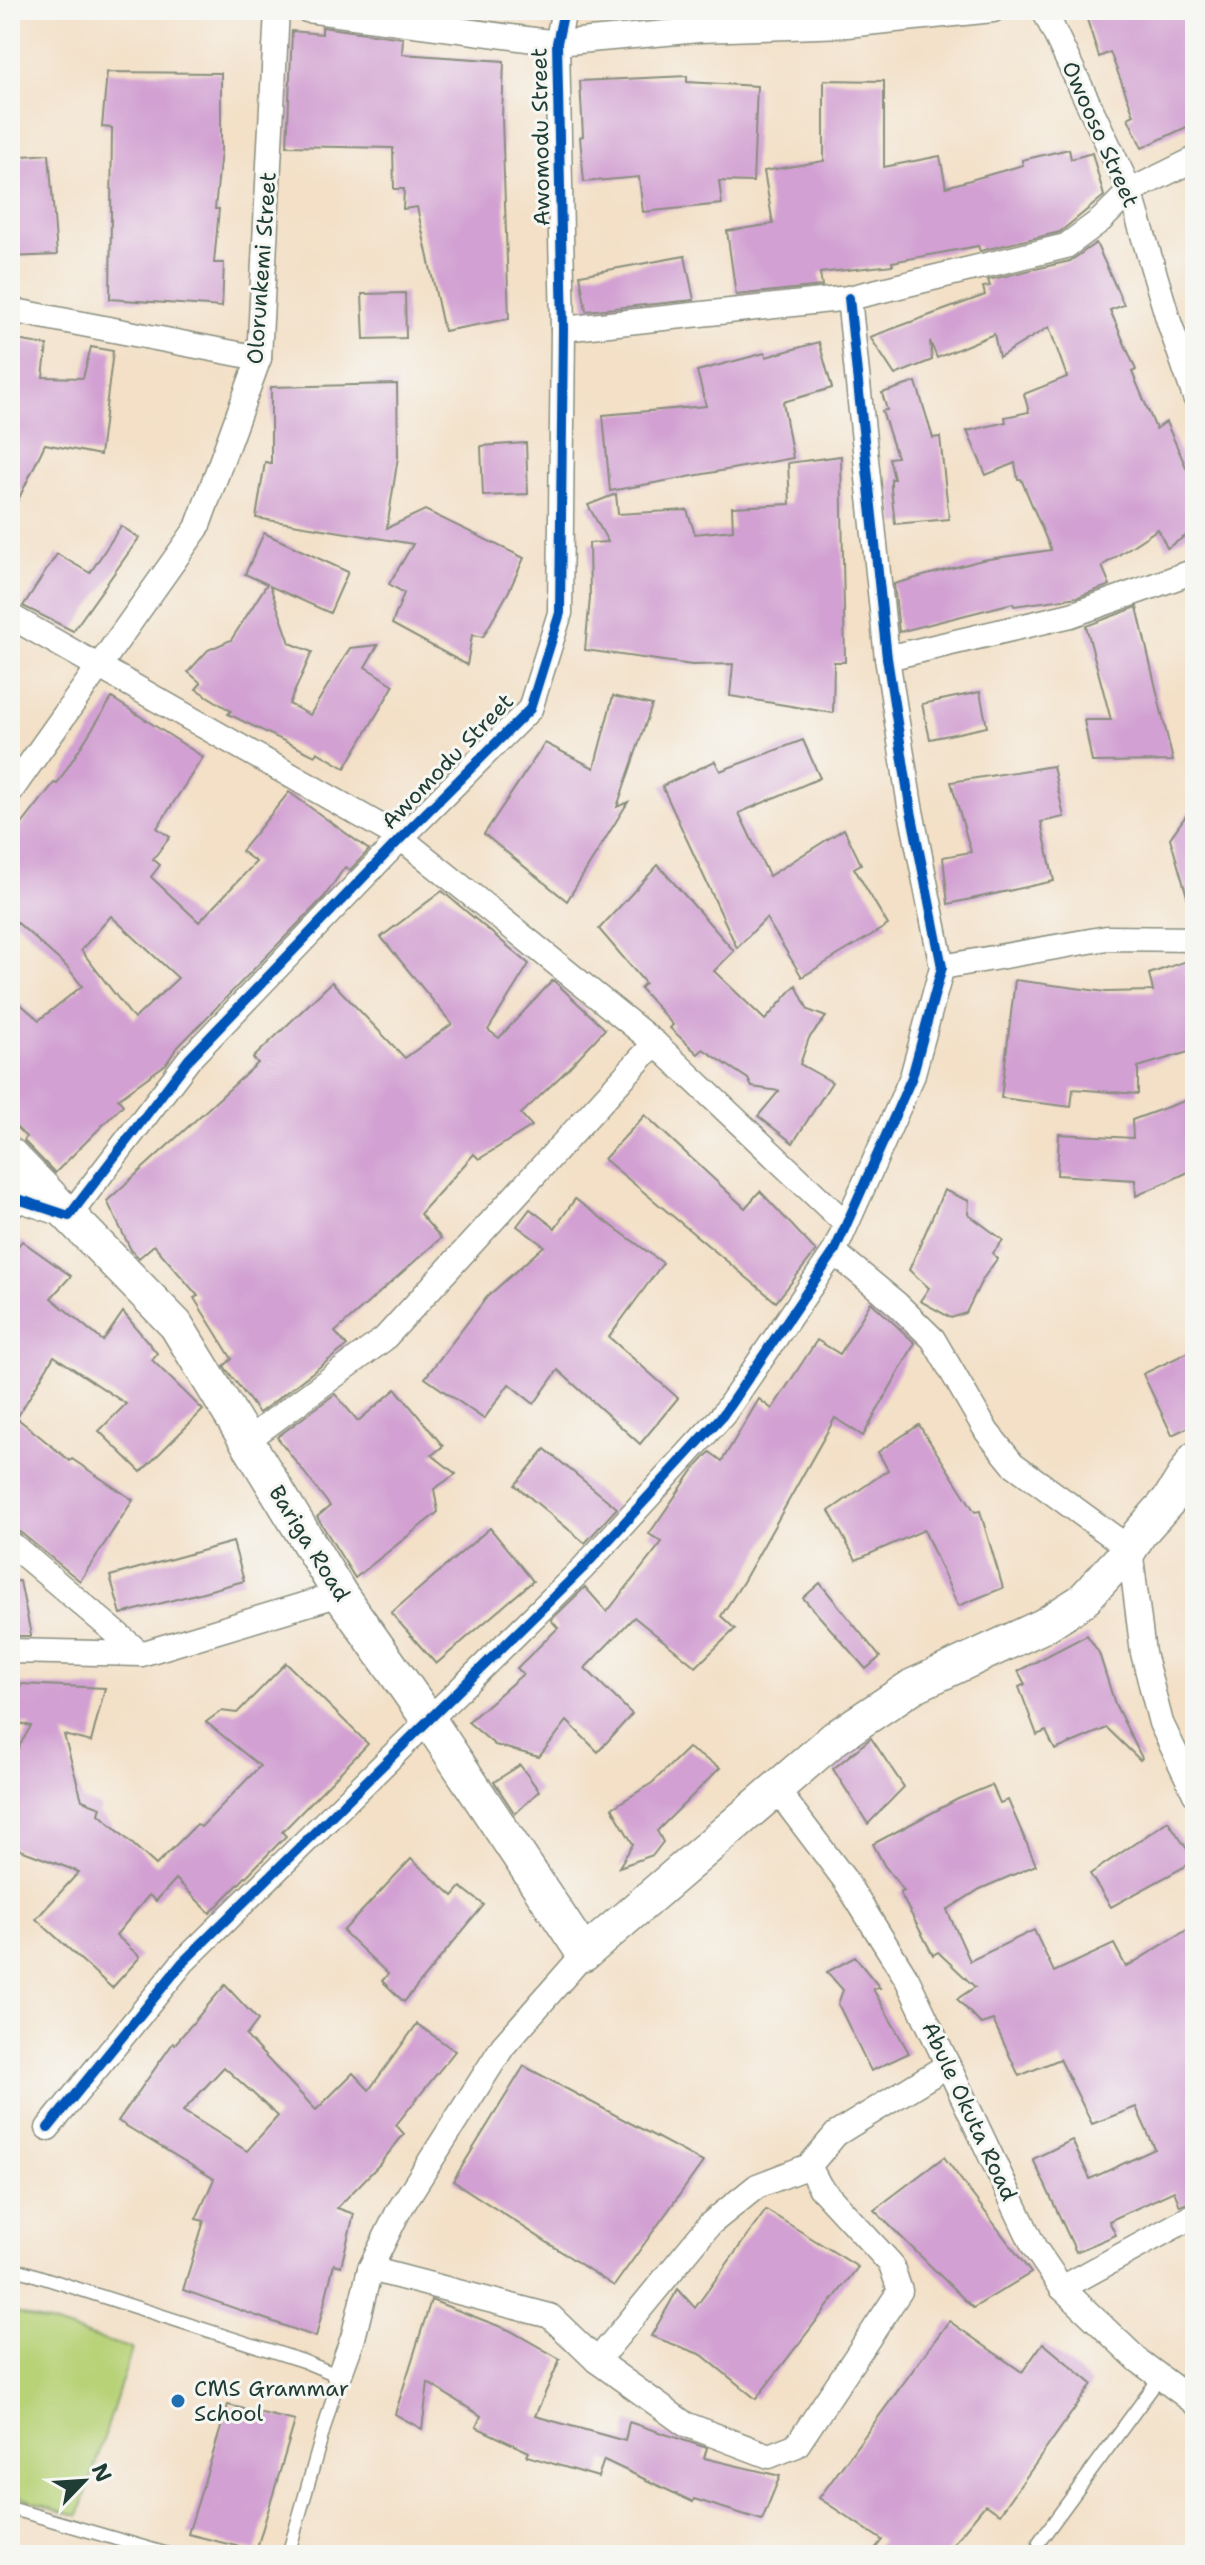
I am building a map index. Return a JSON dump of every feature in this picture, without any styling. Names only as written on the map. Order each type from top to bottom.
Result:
[{"type":"street","name":"Olorunkemi Street","points":[[10,792],[97,665],[197,528],[259,358],[277,10]]},
{"type":"street","points":[[307,10],[557,43],[699,30],[847,25],[993,10]]},
{"type":"street","name":"Awomodu Street","points":[[69,1216],[189,1059],[530,709],[560,613],[563,329],[557,43],[564,10]]},
{"type":"street","name":"Owooso Street","points":[[1044,10],[1130,191],[1195,397]]},
{"type":"street","points":[[563,329],[849,298],[1066,246],[1101,220],[1130,191],[1195,159]]},
{"type":"street","points":[[48,2128],[183,1962],[583,1568],[723,1415],[834,1252],[912,1077],[942,967],[910,806],[887,658],[849,298]]},
{"type":"street","points":[[10,310],[259,358]]},
{"type":"street","points":[[887,658],[1071,615],[1195,571]]},
{"type":"street","points":[[10,616],[401,838],[655,1043],[846,1224]]},
{"type":"street","points":[[942,967],[1107,938],[1195,939]]},
{"type":"street","points":[[246,1441],[384,1339],[655,1043]]},
{"type":"street","name":"Bariga Road","points":[[10,1155],[176,1325],[340,1594],[428,1719],[584,1954]]},
{"type":"street","points":[[10,1207],[21,1200],[69,1216]]},
{"type":"street","points":[[834,1252],[897,1304],[933,1339],[987,1432],[1013,1464],[1130,1549],[1143,1653],[1161,1723],[1195,1794]]},
{"type":"street","points":[[339,2376],[353,2338],[370,2269],[398,2212],[503,2046],[584,1954],[835,1738],[913,1686],[1043,1626],[1082,1601],[1170,1499],[1195,1459]]},
{"type":"street","points":[[10,1543],[141,1654]]},
{"type":"street","points":[[10,1651],[141,1654],[340,1594]]},
{"type":"street","name":"Abule Okuta Road","points":[[777,1790],[845,1880],[907,1979],[1034,2247],[1062,2288],[1139,2361],[1195,2403]]},
{"type":"street","points":[[597,2361],[710,2224],[757,2186],[809,2166],[836,2134],[948,2065]]},
{"type":"street","points":[[370,2269],[550,2316],[597,2361],[685,2424],[769,2456],[797,2445],[900,2291],[891,2264],[820,2187],[809,2166]]},
{"type":"street","points":[[1062,2288],[1195,2215]]},
{"type":"lane","points":[[10,2267],[303,2361],[339,2376],[288,2555]]},
{"type":"lane","points":[[1039,2542],[1161,2376]]},
{"type":"lane","points":[[10,2508],[133,2550],[171,2555]]},
{"type":"green space","points":[[10,2311],[132,2349],[79,2516],[10,2494]]},
{"type":"building","points":[[1084,10],[1195,10],[1195,123],[1142,148],[1128,118],[1134,115],[1110,52],[1099,57]]},
{"type":"building","points":[[322,27],[403,38],[402,54],[504,61],[502,118],[509,319],[444,331],[417,207],[403,209],[404,189],[394,189],[393,148],[287,146],[292,31],[322,34]]},
{"type":"building","points":[[107,72],[221,73],[221,151],[215,209],[219,209],[214,263],[224,263],[222,307],[110,299],[112,128],[102,127]]},
{"type":"building","points":[[687,76],[687,82],[757,86],[753,182],[719,181],[722,204],[643,212],[639,177],[584,182],[580,81]]},
{"type":"building","points":[[824,80],[884,81],[884,167],[940,156],[946,187],[1023,165],[1022,160],[1069,149],[1071,159],[1092,153],[1104,196],[1060,232],[980,251],[978,246],[892,262],[893,265],[820,273],[822,286],[736,295],[727,231],[773,224],[764,171],[824,161]]},
{"type":"building","points":[[49,154],[57,255],[10,257],[10,157]]},
{"type":"building","points":[[1096,243],[1124,305],[1110,310],[1136,370],[1132,372],[1156,429],[1166,422],[1195,487],[1195,530],[1167,548],[1158,529],[1102,566],[1110,585],[1078,597],[1014,606],[1013,603],[899,632],[894,584],[982,560],[1051,550],[1021,479],[1018,479],[1015,463],[986,475],[967,431],[1006,422],[1005,417],[1029,412],[1024,394],[1067,377],[1049,327],[999,357],[994,334],[937,358],[930,341],[932,360],[895,375],[870,337],[985,295],[983,287],[990,286],[988,280],[1070,261]]},
{"type":"building","points":[[685,256],[694,300],[586,311],[580,275]]},
{"type":"building","points":[[405,293],[406,338],[364,339],[362,294]]},
{"type":"building","points":[[10,339],[47,345],[43,377],[83,378],[91,347],[113,351],[100,455],[45,444],[10,517]]},
{"type":"building","points":[[819,342],[832,388],[783,402],[793,458],[610,491],[603,415],[706,406],[697,371]]},
{"type":"building","points":[[916,382],[933,438],[940,437],[949,519],[895,524],[891,489],[891,479],[894,479],[889,458],[897,457],[882,411],[887,410],[882,393]]},
{"type":"building","points":[[397,384],[398,457],[387,528],[425,510],[524,558],[483,637],[472,635],[467,665],[392,624],[404,593],[389,584],[413,544],[256,518],[265,462],[271,463],[271,387]]},
{"type":"building","points":[[526,443],[528,494],[483,496],[481,446]]},
{"type":"building","points":[[841,456],[845,662],[834,662],[833,713],[730,696],[733,664],[692,665],[585,650],[590,598],[589,543],[608,542],[588,505],[616,494],[618,514],[687,510],[695,534],[733,530],[732,507],[790,504],[788,463]]},
{"type":"building","points":[[121,526],[139,538],[73,631],[23,606],[57,554],[90,573]]},
{"type":"building","points":[[264,533],[348,572],[330,613],[270,586],[290,643],[312,652],[289,704],[310,715],[350,648],[378,645],[365,667],[394,685],[345,768],[317,752],[315,756],[228,714],[231,711],[196,689],[201,683],[188,672],[208,650],[231,640],[267,584],[245,574]]},
{"type":"building","points":[[1137,607],[1173,761],[1092,762],[1084,720],[1111,720],[1086,626]]},
{"type":"building","points":[[980,692],[987,727],[930,739],[922,704]]},
{"type":"building","points":[[613,696],[652,705],[617,807],[628,802],[567,901],[484,834],[545,743],[594,768]]},
{"type":"building","points":[[112,698],[203,757],[157,828],[170,837],[153,859],[160,865],[151,877],[199,922],[256,862],[241,851],[289,792],[369,850],[350,870],[345,867],[324,897],[176,1049],[166,1064],[118,1099],[123,1105],[55,1173],[24,1141],[26,1137],[10,1121],[10,995],[39,1020],[82,986],[67,967],[10,916],[10,840],[54,783],[57,784]],"holes":[[[111,916],[178,978],[134,1019],[81,950]]]},
{"type":"building","points":[[803,740],[820,778],[739,813],[769,876],[844,829],[861,864],[854,868],[888,925],[802,977],[766,918],[737,948],[662,786],[715,761],[720,771]]},
{"type":"building","points":[[1053,766],[1064,817],[1041,822],[1054,881],[948,904],[943,857],[971,852],[951,782]]},
{"type":"building","points":[[1195,803],[1195,902],[1189,903],[1170,838]]},
{"type":"building","points":[[658,865],[734,951],[714,971],[765,1020],[796,985],[808,1010],[826,1017],[809,1038],[800,1064],[832,1082],[793,1143],[758,1116],[779,1091],[752,1087],[748,1079],[703,1049],[698,1054],[670,1028],[673,1025],[640,988],[645,983],[599,929]]},
{"type":"building","points":[[442,891],[529,964],[488,1030],[499,1038],[553,980],[605,1029],[521,1114],[532,1126],[479,1159],[474,1154],[420,1214],[441,1238],[335,1332],[347,1346],[259,1413],[224,1366],[232,1359],[194,1298],[198,1296],[154,1245],[139,1258],[131,1250],[107,1201],[258,1063],[253,1058],[332,982],[405,1058],[452,1024],[381,937]]},
{"type":"building","points":[[1195,958],[1195,1050],[1138,1067],[1138,1094],[1073,1089],[1071,1107],[1001,1098],[1015,980],[1106,992],[1153,991],[1149,974]]},
{"type":"building","points":[[1195,1097],[1195,1169],[1136,1196],[1135,1180],[1057,1175],[1059,1134],[1133,1138],[1132,1120]]},
{"type":"building","points":[[645,1115],[745,1208],[760,1191],[816,1251],[776,1302],[604,1159]]},
{"type":"building","points":[[944,1190],[969,1201],[968,1214],[1003,1240],[993,1253],[997,1259],[982,1280],[966,1313],[951,1318],[920,1301],[929,1288],[909,1270]]},
{"type":"building","points":[[575,1199],[663,1263],[609,1337],[678,1398],[640,1444],[558,1370],[534,1404],[509,1384],[484,1419],[425,1378],[487,1297],[544,1246],[517,1226],[530,1209],[555,1228]]},
{"type":"building","points":[[22,1241],[71,1276],[51,1298],[103,1341],[123,1312],[157,1353],[152,1360],[203,1410],[141,1472],[99,1431],[126,1404],[54,1356],[17,1418],[70,1461],[72,1459],[133,1500],[80,1581],[20,1532],[10,1528],[10,1256]]},
{"type":"building","points":[[871,1302],[915,1343],[863,1436],[835,1418],[721,1616],[735,1629],[696,1667],[634,1617],[585,1668],[632,1714],[598,1752],[567,1721],[539,1757],[495,1745],[468,1722],[523,1674],[517,1668],[558,1628],[551,1620],[585,1587],[607,1612],[662,1542],[649,1534],[694,1469],[710,1452],[722,1461],[759,1399],[772,1409],[817,1340],[840,1354]]},
{"type":"building","points":[[1195,1349],[1195,1424],[1172,1435],[1143,1374]]},
{"type":"building","points":[[396,1389],[443,1446],[432,1455],[456,1474],[434,1489],[438,1512],[355,1578],[317,1517],[330,1506],[277,1437],[335,1394],[358,1421]]},
{"type":"building","points":[[919,1425],[975,1512],[980,1511],[1003,1588],[958,1606],[924,1530],[856,1560],[829,1511],[888,1470],[878,1452]]},
{"type":"building","points":[[545,1449],[617,1508],[585,1543],[515,1485]]},
{"type":"building","points":[[490,1528],[533,1581],[436,1664],[391,1613]]},
{"type":"building","points":[[233,1542],[244,1581],[121,1614],[110,1576]]},
{"type":"building","points":[[20,1581],[31,1636],[10,1636],[10,1582]]},
{"type":"building","points":[[820,1583],[880,1657],[866,1669],[803,1598]]},
{"type":"building","points":[[1087,1635],[1099,1653],[1115,1704],[1142,1758],[1140,1760],[1107,1728],[1055,1750],[1046,1731],[1037,1735],[1019,1687],[1025,1684],[1018,1671]]},
{"type":"building","points":[[286,1663],[368,1744],[282,1832],[286,1836],[210,1913],[176,1879],[156,1901],[149,1895],[116,1935],[140,1957],[112,1988],[36,1919],[79,1872],[10,1846],[10,1762],[31,1726],[10,1721],[21,1684],[105,1688],[91,1742],[64,1735],[82,1800],[101,1807],[99,1814],[156,1865],[197,1824],[201,1827],[260,1766],[206,1722],[221,1711],[237,1713]]},
{"type":"building","points":[[871,1738],[904,1787],[868,1824],[833,1769]]},
{"type":"building","points":[[688,1748],[720,1768],[657,1831],[663,1842],[653,1855],[619,1867],[633,1844],[612,1808],[652,1783]]},
{"type":"building","points":[[520,1765],[539,1791],[515,1814],[494,1782]]},
{"type":"building","points":[[992,1785],[1000,1803],[1008,1800],[1036,1865],[980,1889],[947,1910],[970,1961],[1034,1930],[1054,1972],[1114,1944],[1126,1967],[1195,1925],[1195,2200],[1180,2206],[1174,2191],[1109,2221],[1116,2235],[1076,2252],[1033,2159],[1072,2140],[1090,2179],[1155,2149],[1136,2107],[1092,2124],[1060,2059],[1019,2076],[993,2020],[981,2024],[957,1999],[975,1987],[938,1952],[933,1955],[900,1893],[904,1891],[873,1844],[958,1799]]},
{"type":"building","points":[[1168,1821],[1195,1861],[1111,1907],[1090,1874]]},
{"type":"building","points":[[411,1859],[453,1896],[461,1887],[484,1905],[404,2002],[382,1981],[388,1974],[343,1931]]},
{"type":"building","points":[[855,1957],[880,1988],[873,1989],[909,2053],[871,2071],[838,2004],[843,1990],[827,1972]]},
{"type":"building","points":[[225,1985],[258,2020],[246,2036],[316,2110],[353,2073],[369,2090],[417,2024],[455,2051],[396,2125],[404,2134],[337,2208],[354,2214],[341,2266],[334,2264],[316,2337],[183,2290],[204,2221],[196,2219],[214,2179],[118,2121],[175,2044]],"holes":[[[224,2067],[278,2116],[247,2151],[183,2111]]]},
{"type":"building","points":[[524,2066],[703,2162],[614,2286],[453,2181]]},
{"type":"building","points":[[944,2157],[1031,2273],[973,2308],[874,2210]]},
{"type":"building","points":[[766,2210],[858,2267],[756,2399],[702,2355],[651,2336],[678,2289],[695,2308]]},
{"type":"building","points":[[431,2300],[509,2330],[560,2359],[535,2416],[625,2441],[629,2422],[707,2448],[704,2458],[780,2476],[762,2520],[694,2499],[693,2502],[604,2460],[598,2477],[527,2456],[529,2452],[476,2427],[481,2416],[428,2383],[422,2429],[395,2414]]},
{"type":"building","points":[[949,2321],[1022,2372],[1043,2343],[1092,2384],[1000,2514],[985,2505],[944,2555],[870,2555],[882,2540],[819,2498]]},
{"type":"building","points":[[228,2405],[295,2421],[256,2551],[188,2534]]},
{"type":"cycle path","points":[[10,1207],[21,1200],[69,1216],[189,1059],[530,709],[560,613],[563,329],[557,43],[564,10]]},
{"type":"cycle path","points":[[48,2128],[183,1962],[583,1568],[723,1415],[834,1252],[912,1077],[942,967],[910,806],[887,658],[849,298]]},
{"type":"place","name":"CMS Grammar School","points":[[178,2401]]}]
